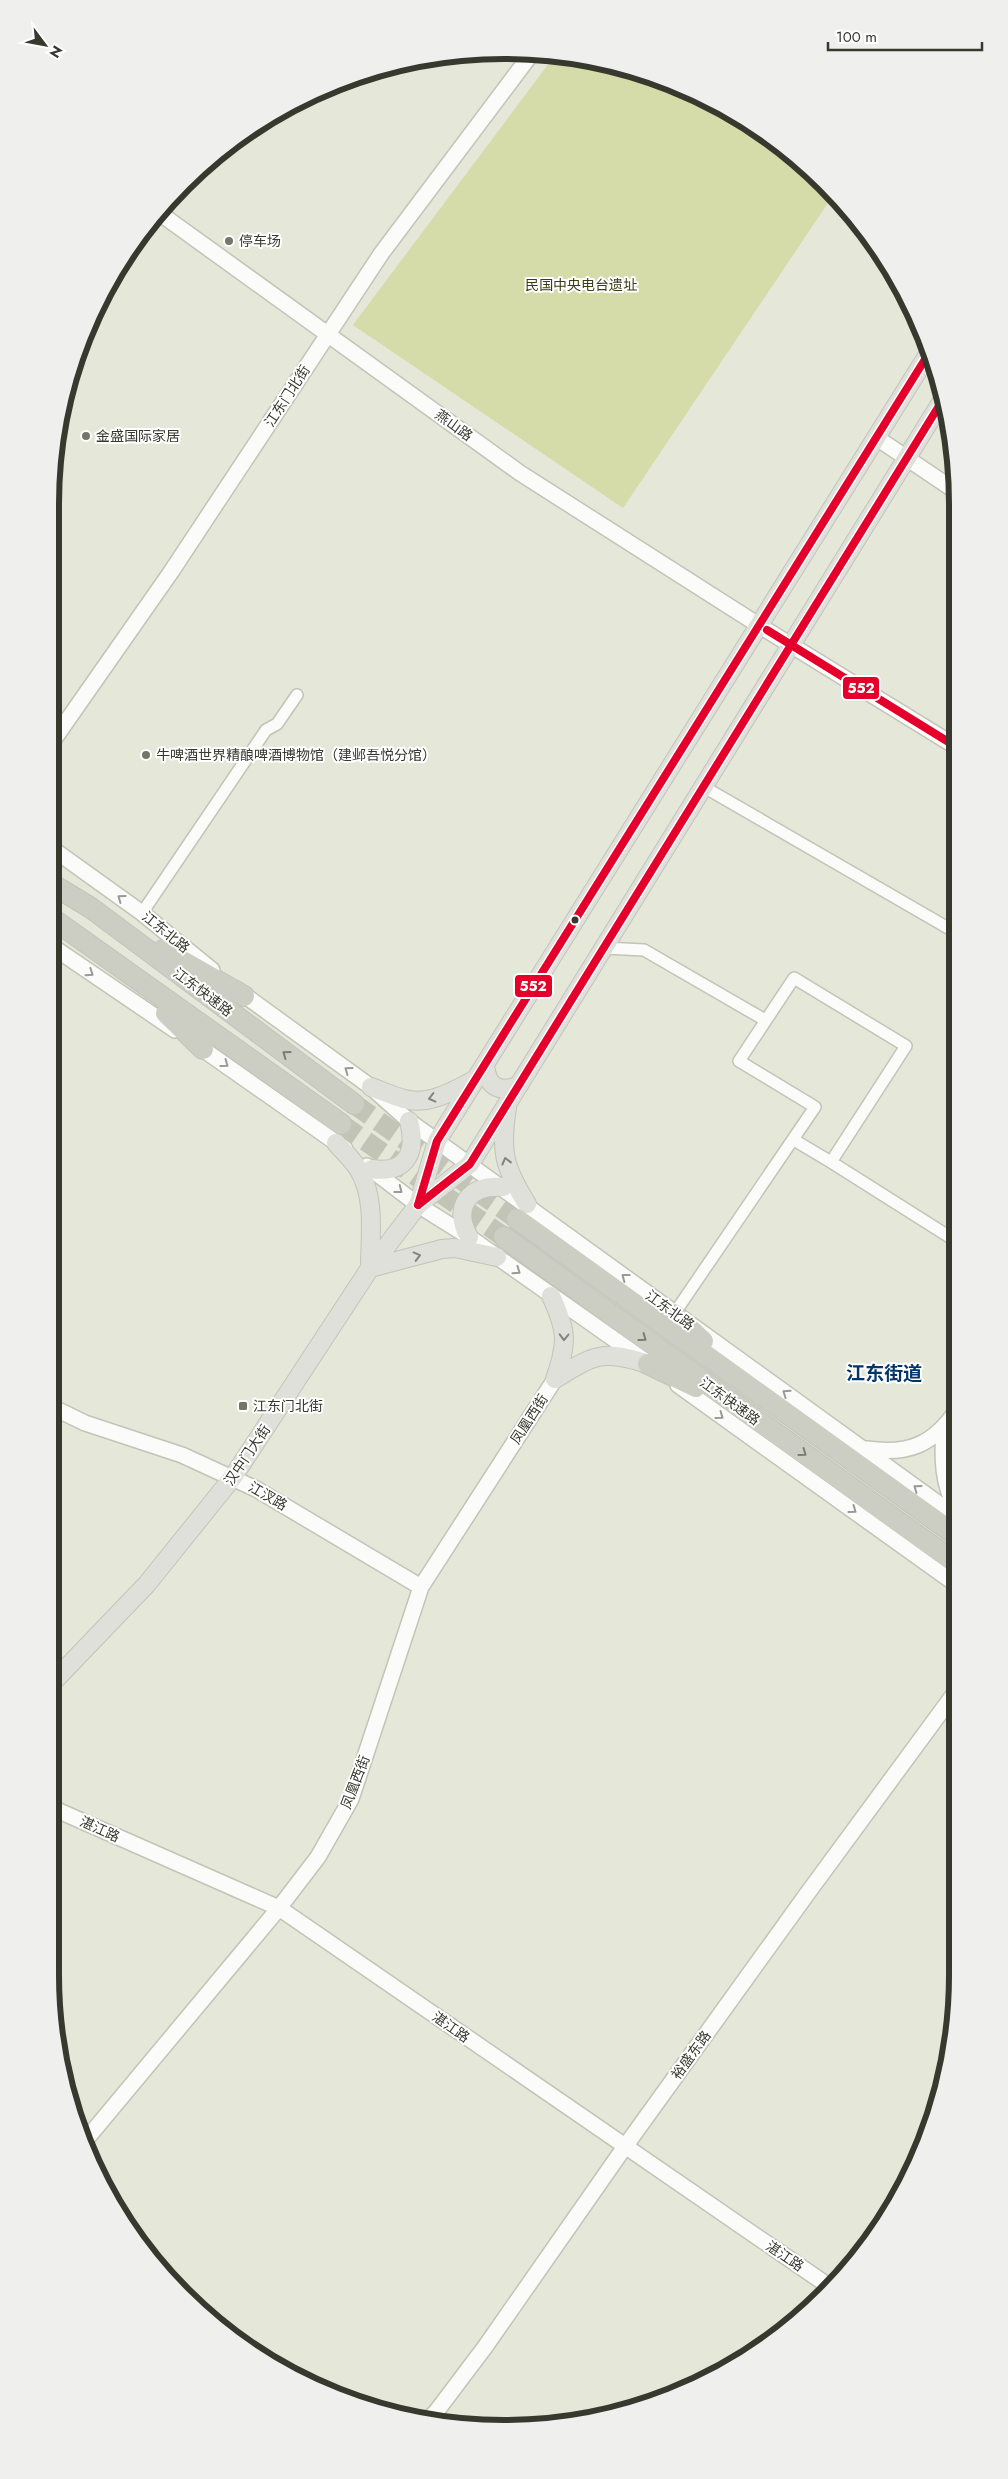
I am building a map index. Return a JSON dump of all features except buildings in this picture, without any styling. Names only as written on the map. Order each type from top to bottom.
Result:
[{"type":"highway","name":"江东快速路","points":[[59,888],[91,908],[354,1104]]},
{"type":"highway","points":[[91,908],[244,996]]},
{"type":"highway","name":"江东快速路","points":[[59,924],[339,1134]]},
{"type":"highway","points":[[116,965],[203,1048]]},
{"type":"highway","name":"江东快速路","points":[[522,1212],[760,1396],[949,1530]]},
{"type":"highway","name":"江东快速路","points":[[504,1237],[949,1558]]},
{"type":"highway","points":[[674,1314],[760,1396]]},
{"type":"highway","points":[[648,1364],[747,1413]]},
{"type":"main road","name":"汉中门大街","points":[[418,1205],[438,1141],[926,360]]},
{"type":"main road","name":"汉中门大街","points":[[59,1676],[147,1584],[234,1477],[370,1268],[418,1205],[470,1164],[938,407]]},
{"type":"main road","points":[[370,1087],[406,1100],[426,1100],[445,1094],[481,1072],[486,1075],[494,1087],[500,1090],[518,1086]]},
{"type":"main road","points":[[508,1101],[504,1131],[504,1154],[522,1212]]},
{"type":"main road","points":[[372,1169],[392,1170],[404,1163],[413,1144],[409,1121]]},
{"type":"main road","points":[[339,1134],[359,1170],[368,1194],[371,1211],[370,1268],[449,1248],[497,1257]]},
{"type":"main road","points":[[469,1238],[460,1216],[473,1192],[482,1187],[503,1187]]},
{"type":"main road","points":[[551,1296],[564,1327],[564,1348],[555,1379]]},
{"type":"main road","points":[[555,1379],[594,1357],[625,1356],[648,1364]]},
{"type":"street","name":"江东门北街","points":[[59,732],[171,572],[384,249],[527,60]]},
{"type":"street","name":"燕山路","points":[[164,216],[520,472],[760,626],[949,742]]},
{"type":"street","points":[[877,438],[948,486]]},
{"type":"street","points":[[142,913],[266,730],[277,724],[297,696]]},
{"type":"street","points":[[704,787],[949,929]]},
{"type":"street","name":"江东北路","points":[[59,853],[142,913],[244,996],[370,1087],[409,1121],[503,1187],[522,1212],[674,1314],[949,1510]]},
{"type":"street","points":[[604,948],[644,950],[765,1020]]},
{"type":"street","points":[[59,956],[339,1134],[372,1169],[418,1205],[497,1257],[949,1579]]},
{"type":"street","points":[[674,1314],[815,1107],[739,1061],[794,978],[906,1046],[831,1162]]},
{"type":"street","points":[[794,1140],[949,1238]]},
{"type":"street","name":"凤凰西街","points":[[89,2136],[280,1908],[318,1857],[351,1799],[420,1587],[555,1379]]},
{"type":"street","name":"江汊路","points":[[59,1410],[85,1423],[182,1455],[234,1477],[256,1488],[420,1587]]},
{"type":"street","points":[[865,1449],[891,1453],[929,1440],[944,1429],[949,1421]]},
{"type":"street","points":[[944,1429],[944,1471],[949,1494]]},
{"type":"street","name":"裕盛东路","points":[[433,2414],[485,2347],[624,2148],[949,1701]]},
{"type":"street","name":"湛江路","points":[[59,1811],[280,1908],[624,2148],[824,2284]]},
{"type":"green space","name":"民国中央电台遗址","points":[[550,62],[591,67],[647,82],[701,105],[727,118],[775,151],[798,169],[830,200],[623,508],[353,325]]},
{"type":"tunnel","points":[[354,1104],[517,1219]]},
{"type":"tunnel","points":[[341,1124],[504,1237]]},
{"type":"transit line","name":"552","points":[[418,1205],[437,1141],[925,359]]},
{"type":"transit line","name":"552","points":[[418,1205],[470,1164],[938,407]]},
{"type":"transit line","name":"552","points":[[767,630],[949,742]]},
{"type":"place","name":"停车场","points":[[229,241]]},
{"type":"place","name":"金盛国际家居","points":[[86,436]]},
{"type":"place","name":"牛啤酒世界精酿啤酒博物馆（建邺吾悦分馆）","points":[[146,755]]},
{"type":"place","name":"江东门北街","points":[[243,1406]]},
{"type":"district","name":"江东街道","points":[[884,1373]]}]
